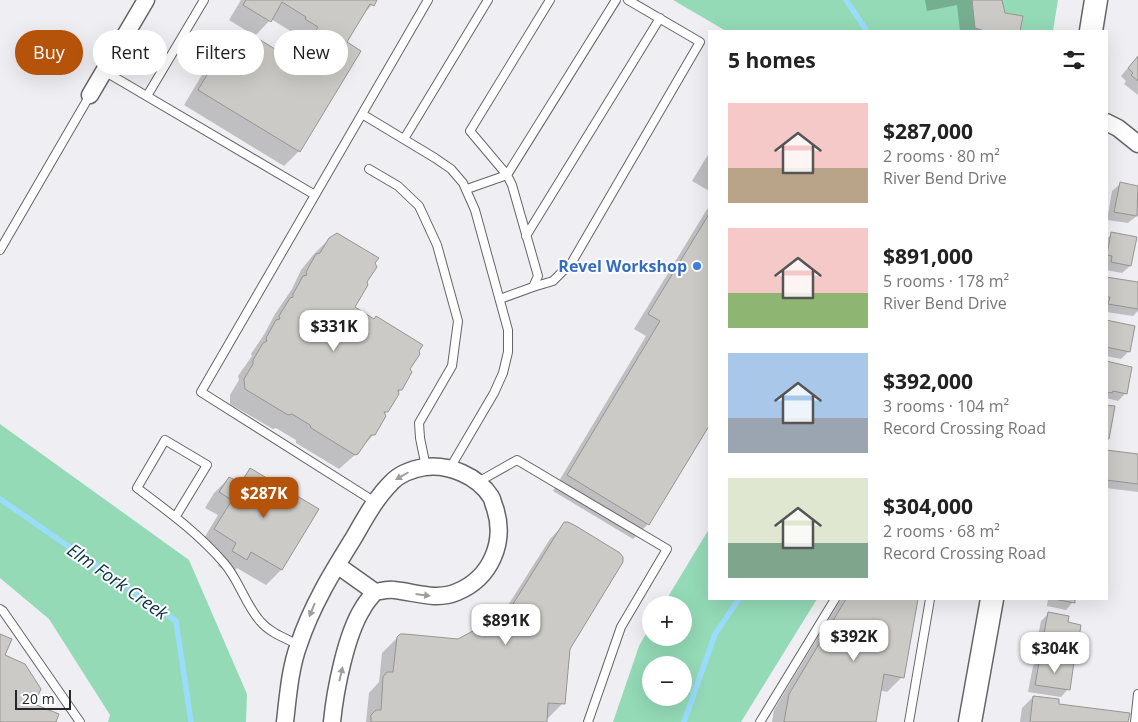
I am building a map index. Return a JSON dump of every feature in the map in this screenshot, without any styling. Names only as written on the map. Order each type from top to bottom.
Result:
[{"type":"street","points":[[128,30],[146,0]]},
{"type":"street","points":[[1091,30],[1096,0]]},
{"type":"street","points":[[90,95],[102,75]]},
{"type":"street","points":[[1108,123],[1118,128],[1138,144]]},
{"type":"street","points":[[285,722],[298,644],[315,602],[375,502],[392,481],[411,470],[426,467],[450,468],[478,482],[491,497],[498,516],[499,534],[494,554],[486,570],[473,584],[456,593],[436,596],[392,590],[375,592],[337,566]]},
{"type":"street","points":[[332,722],[339,680],[352,634],[362,608],[375,592]]},
{"type":"street","points":[[970,722],[992,600]]},
{"type":"lane","points":[[147,96],[204,0]]},
{"type":"lane","points":[[375,502],[201,392],[428,0]]},
{"type":"lane","points":[[404,139],[488,0]]},
{"type":"lane","points":[[533,287],[538,276],[512,185],[507,175],[470,132],[550,0]]},
{"type":"lane","points":[[466,189],[507,175],[616,0]]},
{"type":"lane","points":[[500,299],[552,281],[572,262],[700,42],[628,0]]},
{"type":"lane","points":[[526,236],[660,18]]},
{"type":"lane","points":[[111,75],[315,195]]},
{"type":"lane","points":[[0,250],[90,95]]},
{"type":"lane","points":[[362,114],[450,169],[466,189],[476,210],[508,330],[508,352],[503,373],[494,393],[450,468]]},
{"type":"lane","points":[[369,169],[398,186],[420,206],[437,245],[458,321],[452,366],[419,423],[426,467]]},
{"type":"lane","points":[[176,516],[207,465],[165,440],[137,488],[184,522],[225,564],[260,621],[273,633],[298,644]]},
{"type":"lane","points":[[478,482],[516,460],[667,549],[621,626],[588,722]]},
{"type":"lane","points":[[760,722],[834,600]]},
{"type":"lane","points":[[909,722],[930,600]]},
{"type":"lane","points":[[0,609],[3,610],[80,722]]},
{"type":"lane","points":[[1135,722],[1138,694]]},
{"type":"green space","points":[[673,0],[1058,0],[1053,30],[724,30]]},
{"type":"green space","points":[[0,424],[189,560],[247,694],[246,722],[108,722],[110,715],[49,619],[0,578]]},
{"type":"green space","points":[[708,531],[708,600],[816,600],[741,722],[613,722],[642,641],[642,646],[692,646],[692,596],[668,596]]},
{"type":"building","points":[[246,0],[377,0],[374,6],[370,4],[348,40],[348,30],[316,30],[318,27],[305,19],[306,17],[282,2],[271,22],[243,5]]},
{"type":"building","points":[[972,0],[1002,0],[1005,13],[1023,16],[1020,30],[982,30],[975,28]]},
{"type":"building","points":[[264,42],[274,48],[274,75],[347,75],[300,152],[198,90],[207,75],[264,75]]},
{"type":"building","points":[[348,43],[361,51],[348,73]]},
{"type":"building","points":[[1138,56],[1138,81],[1131,75],[1133,73],[1128,68]]},
{"type":"building","points":[[1120,182],[1138,186],[1137,216],[1114,212]]},
{"type":"building","points":[[708,216],[708,428],[649,525],[567,475],[660,321],[648,314]]},
{"type":"building","points":[[1111,232],[1137,237],[1131,266],[1111,262],[1112,256],[1108,255]]},
{"type":"building","points":[[337,233],[379,258],[375,263],[377,267],[367,282],[368,285],[355,307],[374,319],[376,316],[423,345],[419,351],[420,354],[410,369],[412,372],[402,390],[398,390],[399,394],[388,412],[384,412],[386,416],[375,435],[371,435],[358,454],[355,455],[292,414],[288,415],[245,389],[244,379],[263,343],[267,341],[266,338],[276,320],[280,319],[279,316],[290,298],[293,297],[303,276],[307,275],[306,272],[316,254],[320,253],[329,238]]},
{"type":"building","points":[[1108,277],[1138,282],[1138,309],[1108,304],[1110,297],[1108,297]]},
{"type":"building","points":[[1108,320],[1135,326],[1130,352],[1108,347]]},
{"type":"building","points":[[1108,361],[1132,367],[1127,394],[1113,391],[1112,393],[1108,392]]},
{"type":"building","points":[[1108,405],[1115,406],[1108,439]]},
{"type":"building","points":[[1108,450],[1138,454],[1138,484],[1108,480]]},
{"type":"building","points":[[250,468],[319,509],[282,570],[251,552],[247,560],[232,551],[236,543],[214,529],[232,500],[219,492],[229,477],[241,483]]},
{"type":"building","points":[[564,522],[576,526],[620,553],[623,557],[623,562],[570,649],[565,704],[548,703],[547,722],[371,722],[371,715],[376,710],[381,710],[383,677],[387,672],[393,672],[397,637],[400,634],[405,634],[458,639],[508,612]]},
{"type":"building","points":[[845,600],[918,600],[904,678],[884,674],[876,722],[784,722],[789,694]]},
{"type":"building","points":[[1059,600],[1075,600],[1075,603]]},
{"type":"building","points":[[1048,612],[1069,616],[1068,622],[1081,625],[1077,651],[1042,644]]},
{"type":"building","points":[[0,634],[12,639],[5,655],[25,664],[41,689],[34,704],[59,714],[56,722],[0,722]]},
{"type":"building","points":[[1040,657],[1074,662],[1070,690],[1035,685]]},
{"type":"building","points":[[1033,696],[1059,699],[1059,704],[1130,713],[1128,722],[1030,722]]},
{"type":"waterway","name":"Elm Fork Creek","points":[[846,0],[866,30]]},
{"type":"waterway","name":"Elm Fork Creek","points":[[0,499],[176,621],[191,722]]},
{"type":"waterway","name":"Elm Fork Creek","points":[[684,722],[715,634],[738,600]]},
{"type":"place","name":"Revel Workshop","points":[[697,266]]}]
